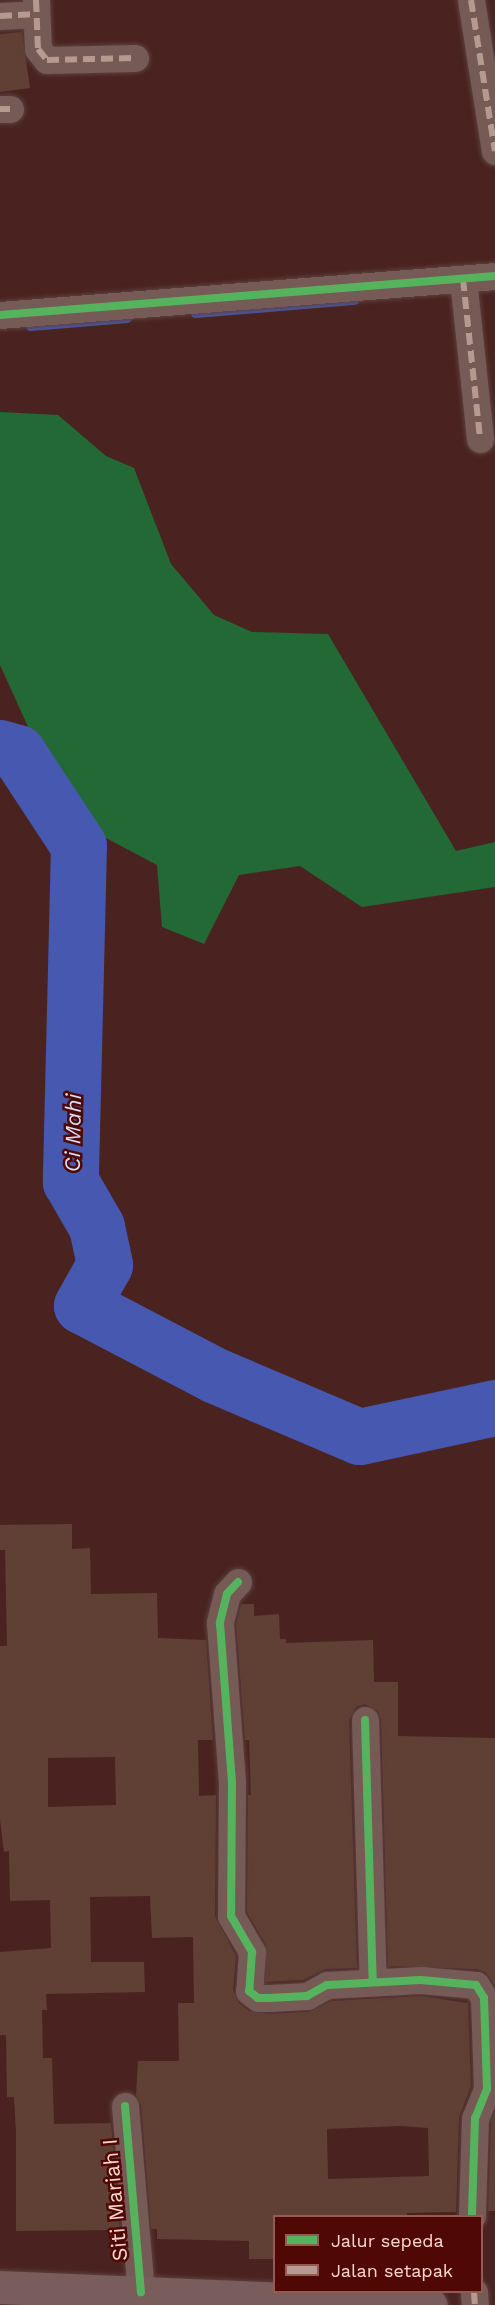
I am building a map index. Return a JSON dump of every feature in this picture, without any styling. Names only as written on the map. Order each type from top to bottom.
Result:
[{"type":"main road","points":[[0,2287],[431,2305]]},
{"type":"street","points":[[471,0],[495,151]]},
{"type":"street","points":[[0,16],[36,7],[38,49],[47,60],[135,58]]},
{"type":"street","points":[[0,315],[495,276]]},
{"type":"street","points":[[463,279],[480,439]]},
{"type":"street","points":[[238,1582],[227,1594],[220,1623],[232,1782],[231,1916],[252,1952],[249,1990],[258,1998],[300,1997],[327,1984],[470,1983],[484,1998],[487,2089],[475,2118],[472,2215]]},
{"type":"street","points":[[365,1720],[373,1983]]},
{"type":"street","name":"Siti Mariah I","points":[[125,2106],[141,2292]]},
{"type":"green space","points":[[0,412],[58,415],[106,456],[134,468],[171,564],[214,615],[252,632],[328,634],[456,851],[495,842],[495,887],[362,907],[300,866],[239,875],[204,944],[162,927],[157,865],[70,819],[0,665]]},
{"type":"building","points":[[22,32],[30,88],[0,92],[0,34]]},
{"type":"building","points":[[72,1524],[72,1549],[90,1548],[91,1594],[157,1593],[158,1638],[206,1640],[213,1740],[198,1740],[199,1796],[216,1795],[215,1916],[236,1956],[233,1990],[239,2003],[249,2011],[269,2014],[308,2012],[331,2001],[421,1996],[468,2003],[471,2086],[459,2117],[456,2212],[407,2213],[407,2215],[273,2215],[273,2259],[249,2259],[249,2241],[157,2239],[157,2229],[151,2229],[141,2105],[136,2095],[138,2061],[179,2061],[178,2003],[194,2003],[193,1937],[152,1938],[150,1896],[90,1897],[91,1962],[144,1962],[145,1992],[46,1994],[47,2010],[42,2010],[43,2058],[52,2058],[54,2124],[111,2123],[120,2230],[16,2231],[14,2097],[7,2097],[6,2035],[0,2035],[0,1952],[51,1948],[50,1900],[10,1901],[9,1851],[4,1852],[0,1819],[0,1646],[7,1646],[5,1550],[0,1550],[0,1525]],"holes":[[[115,1757],[116,1805],[48,1807],[48,1758]],[[400,2126],[428,2128],[429,2176],[328,2179],[327,2129]]]},
{"type":"building","points":[[241,1604],[254,1604],[254,1616],[279,1614],[280,1639],[286,1639],[286,1643],[373,1640],[374,1682],[398,1682],[398,1736],[495,1738],[495,1986],[485,1972],[477,1969],[388,1966],[381,1720],[378,1711],[365,1704],[356,1707],[349,1720],[357,1968],[326,1969],[303,1980],[265,1982],[266,1945],[247,1912],[248,1795],[251,1795],[249,1740],[245,1740],[236,1624]]},
{"type":"building","points":[[495,2111],[495,2211],[488,2211],[491,2121]]},
{"type":"waterway","points":[[195,313],[354,300]]},
{"type":"waterway","points":[[30,326],[127,318]]},
{"type":"waterway","name":"Ci Mahi","points":[[0,748],[18,753],[79,846],[71,1182],[97,1227],[105,1265],[82,1306],[216,1376],[360,1437],[495,1408]]},
{"type":"marked path","points":[[36,0],[38,49],[47,60],[135,58]]},
{"type":"marked path","points":[[471,0],[495,151]]},
{"type":"marked path","points":[[0,16],[36,14]]},
{"type":"marked path","points":[[0,109],[10,109]]},
{"type":"marked path","points":[[463,279],[480,439]]},
{"type":"marked path","points":[[474,2293],[475,2305]]},
{"type":"cycle path","points":[[0,315],[495,276]]},
{"type":"cycle path","points":[[238,1582],[227,1594],[220,1623],[232,1782],[231,1916],[252,1952],[249,1991],[258,1998],[269,1998],[307,1996],[327,1985],[421,1980],[476,1985],[484,1998],[487,2089],[475,2118],[472,2215]]},
{"type":"cycle path","points":[[365,1720],[373,1982]]},
{"type":"cycle path","points":[[125,2106],[141,2292]]}]
